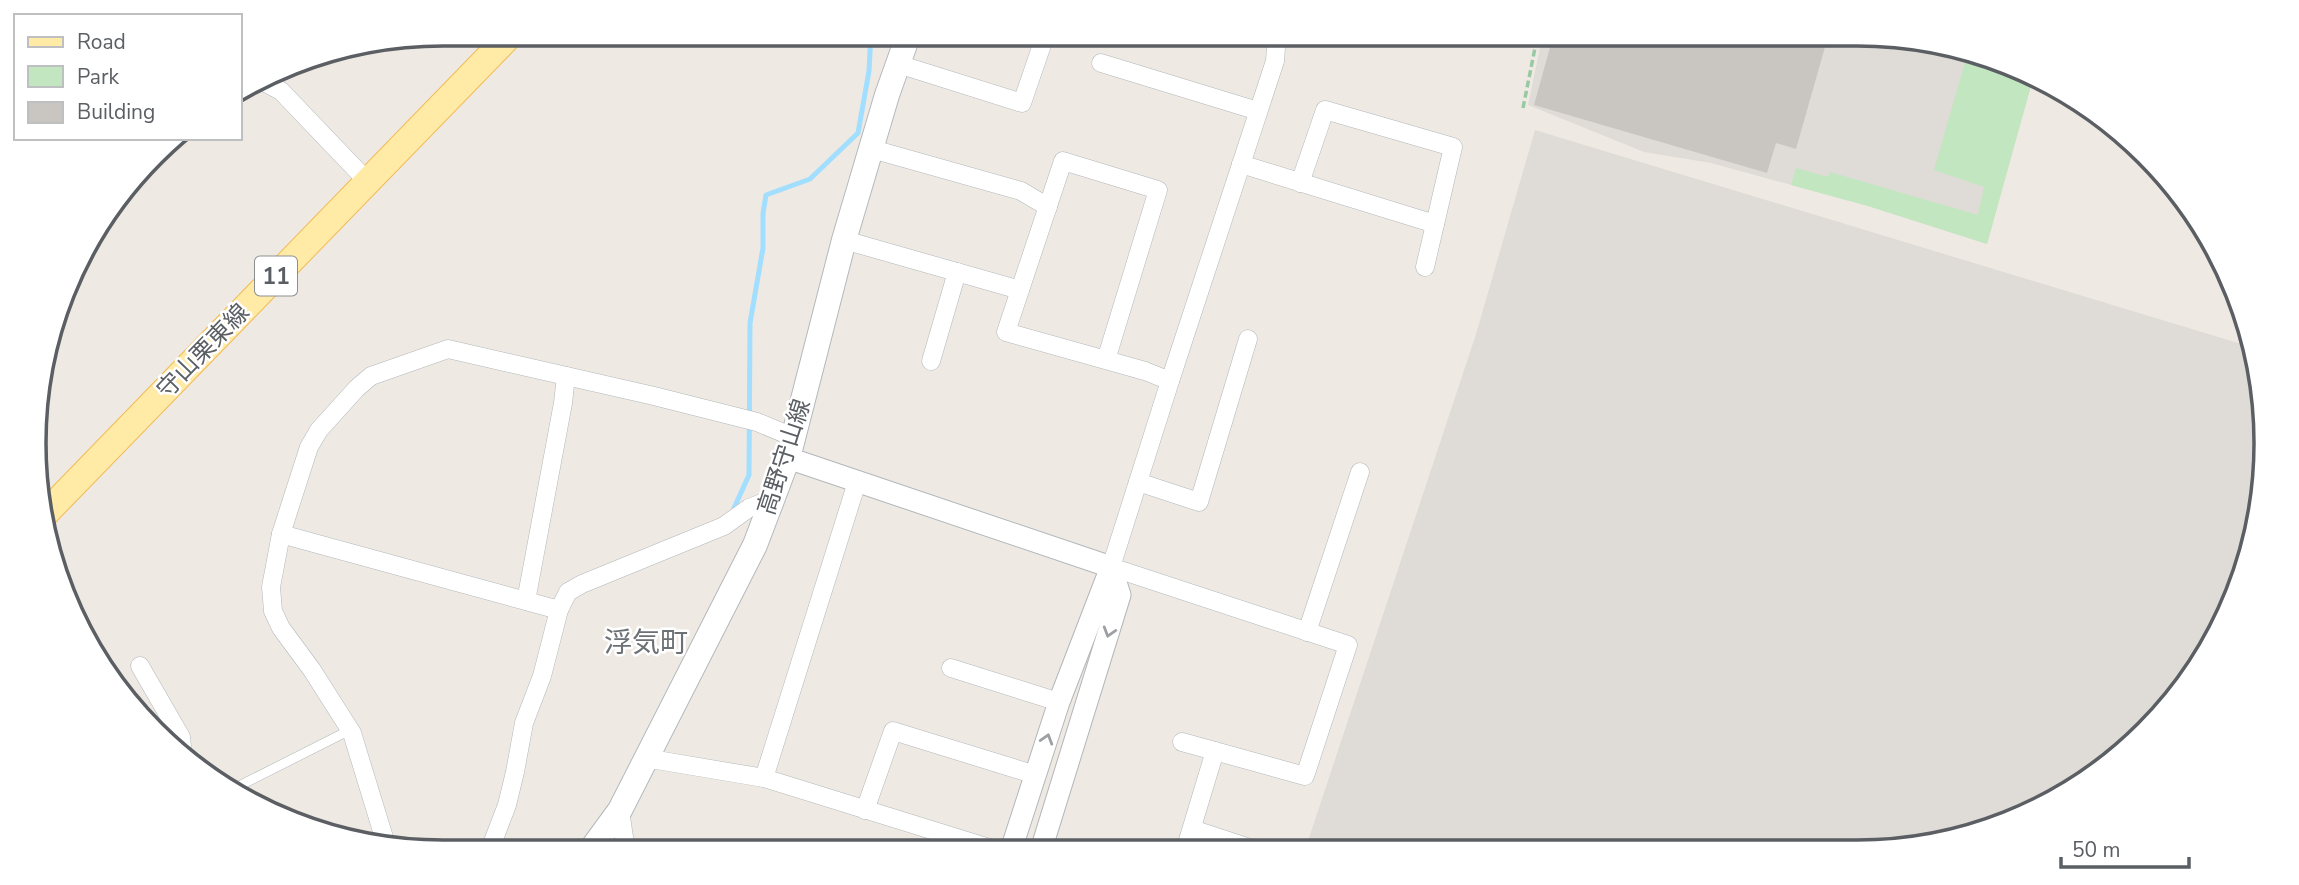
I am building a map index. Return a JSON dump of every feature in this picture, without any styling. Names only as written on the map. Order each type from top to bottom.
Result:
[{"type":"main road","name":"守山栗東線","points":[[51,508],[499,46]]},
{"type":"main road","name":"高野守山線","points":[[599,839],[620,810],[755,545],[790,448],[844,240],[904,46]]},
{"type":"street","points":[[898,64],[1022,103],[1042,46]]},
{"type":"street","points":[[1015,839],[1059,702],[1111,567],[1275,61],[1276,46]]},
{"type":"street","points":[[1101,63],[1258,111]]},
{"type":"street","points":[[270,85],[281,91],[368,182]]},
{"type":"street","points":[[1300,183],[1325,110],[1453,147],[1425,267]]},
{"type":"street","points":[[872,149],[1021,191],[1048,206]]},
{"type":"street","points":[[1106,360],[1158,190],[1063,161],[1006,332],[1170,381]]},
{"type":"street","points":[[1241,164],[1435,224]]},
{"type":"street","points":[[844,240],[1020,290]]},
{"type":"street","points":[[931,361],[957,272]]},
{"type":"street","points":[[1138,482],[1199,502],[1248,339]]},
{"type":"street","points":[[383,835],[350,730],[312,670],[281,628],[273,611],[271,587],[281,534],[309,447],[319,430],[370,376],[448,349],[757,422],[790,448],[857,481],[1348,645],[1305,776],[1182,741]]},
{"type":"street","points":[[526,601],[566,376]]},
{"type":"street","points":[[1307,632],[1360,472]]},
{"type":"street","points":[[764,778],[857,481]]},
{"type":"street","points":[[494,839],[515,772],[524,723],[542,676],[553,609],[568,592],[582,584],[724,526],[749,508],[772,499]]},
{"type":"street","points":[[281,534],[553,609]]},
{"type":"street","points":[[1044,839],[1120,594],[1111,567]]},
{"type":"street","points":[[140,666],[181,741]]},
{"type":"street","points":[[951,668],[1059,702]]},
{"type":"street","points":[[865,810],[893,731],[1036,775]]},
{"type":"street","points":[[1189,839],[1215,751]]},
{"type":"street","points":[[645,758],[764,778],[960,839]]},
{"type":"street","points":[[620,810],[624,839]]},
{"type":"street","points":[[1192,829],[1222,839]]},
{"type":"lane","points":[[242,785],[350,730]]},
{"type":"path","points":[[1523,108],[1535,46]]},
{"type":"shaded area","points":[[1540,46],[1882,46],[1959,59],[2031,86],[1987,244],[1868,206],[1711,163],[1644,152],[1528,105]]},
{"type":"shaded area","points":[[1535,130],[2241,344],[2250,391],[2254,442],[2250,494],[2240,545],[2213,618],[2200,641],[2171,684],[2137,723],[2098,757],[2055,786],[2008,809],[1959,826],[1882,839],[1309,839],[1476,334]]},
{"type":"green space","points":[[1965,61],[2031,86],[1987,244],[1791,185],[1796,168],[1828,177],[1830,172],[1978,215],[1984,187],[1934,170]]},
{"type":"building","points":[[1550,46],[1825,46],[1796,149],[1776,143],[1767,173],[1534,105]]},
{"type":"waterway","points":[[734,508],[749,475],[750,323],[763,248],[766,195],[810,179],[858,133],[869,71],[870,46]]},
{"type":"district","name":"浮気町","points":[[646,642]]}]
